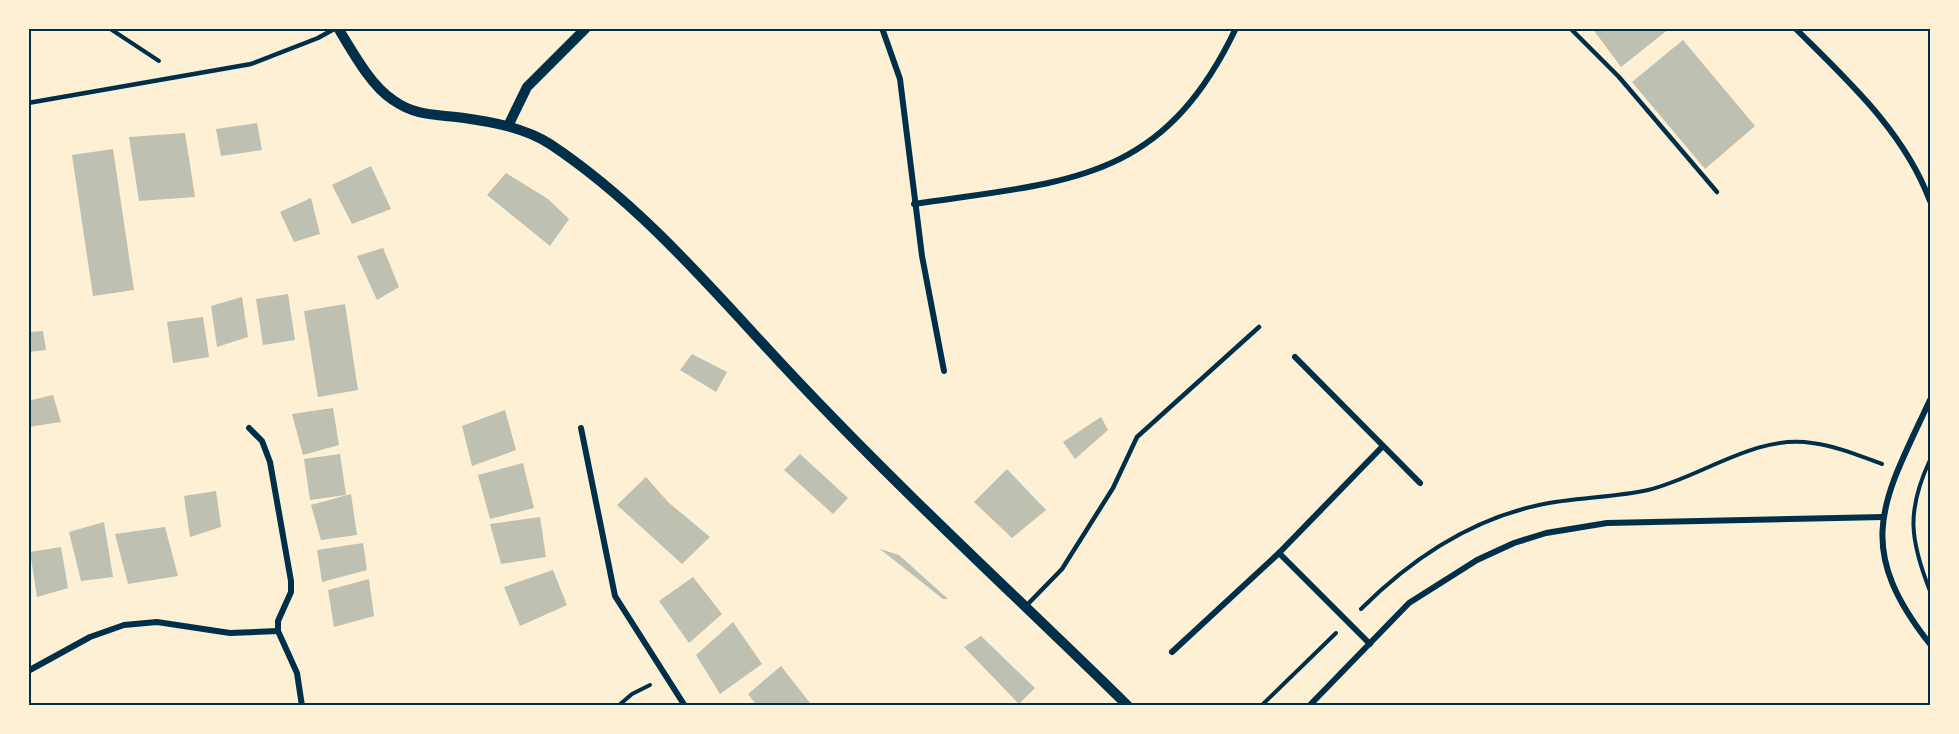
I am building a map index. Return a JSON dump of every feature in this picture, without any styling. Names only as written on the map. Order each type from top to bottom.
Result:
[{"type":"street","points":[[337,28],[361,65],[390,99],[419,115],[508,126],[548,143],[596,178],[695,268],[811,396],[1128,705]]},
{"type":"street","points":[[508,126],[528,87],[586,28]]},
{"type":"street","points":[[882,28],[900,79],[914,204],[944,371]]},
{"type":"street","points":[[914,204],[1078,177],[1116,162],[1150,143],[1186,110],[1208,82],[1236,28]]},
{"type":"street","points":[[1795,28],[1878,114],[1900,141],[1921,176],[1930,201]]},
{"type":"street","points":[[1295,357],[1420,483]]},
{"type":"street","points":[[1930,400],[1888,493],[1883,517],[1882,543],[1889,572],[1903,606],[1930,644]]},
{"type":"street","points":[[249,428],[262,441],[270,462],[290,568],[291,592],[278,621],[278,631],[290,652],[297,673],[302,705]]},
{"type":"street","points":[[581,428],[615,596],[685,705]]},
{"type":"street","points":[[1172,652],[1279,553],[1382,447]]},
{"type":"street","points":[[1310,705],[1409,603],[1477,560],[1546,533],[1607,524],[1883,517]]},
{"type":"street","points":[[1279,553],[1370,644]]},
{"type":"street","points":[[28,671],[90,637],[124,625],[157,622],[230,633],[278,631]]},
{"type":"lane","points":[[28,103],[251,64],[337,28]]},
{"type":"lane","points":[[1570,28],[1619,77],[1717,192]]},
{"type":"lane","points":[[1026,606],[1062,569],[1113,488],[1137,437],[1259,327]]},
{"type":"path","points":[[109,28],[161,62],[165,79]]},
{"type":"path","points":[[1930,460],[1920,482],[1912,520],[1916,555],[1930,591]]},
{"type":"path","points":[[618,705],[632,694],[667,677]]},
{"type":"building","points":[[1592,28],[1670,28],[1621,67]]},
{"type":"building","points":[[1683,40],[1755,126],[1705,169],[1632,82]]},
{"type":"building","points":[[257,123],[262,150],[221,156],[216,129]]},
{"type":"building","points":[[185,133],[195,197],[139,201],[129,137]]},
{"type":"building","points":[[113,149],[134,290],[93,296],[72,155]]},
{"type":"building","points":[[371,166],[391,209],[352,224],[332,185]]},
{"type":"building","points":[[506,173],[548,199],[569,219],[550,246],[487,195]]},
{"type":"building","points":[[311,198],[320,234],[294,242],[280,212]]},
{"type":"building","points":[[383,248],[399,287],[377,300],[357,256]]},
{"type":"building","points":[[288,294],[295,340],[263,345],[256,299]]},
{"type":"building","points":[[242,297],[248,337],[217,347],[211,306]]},
{"type":"building","points":[[345,304],[358,390],[318,397],[304,311]]},
{"type":"building","points":[[203,317],[209,357],[173,363],[167,322]]},
{"type":"building","points":[[43,331],[46,350],[28,352],[28,332]]},
{"type":"building","points":[[692,354],[727,372],[716,392],[680,370]]},
{"type":"building","points":[[53,395],[61,422],[28,427],[28,401]]},
{"type":"building","points":[[333,408],[339,445],[303,455],[292,414]]},
{"type":"building","points":[[505,410],[516,450],[472,466],[462,426]]},
{"type":"building","points":[[1101,417],[1108,430],[1075,459],[1063,442]]},
{"type":"building","points":[[340,454],[346,495],[310,500],[304,459]]},
{"type":"building","points":[[800,454],[848,498],[833,514],[784,470]]},
{"type":"building","points":[[523,463],[534,508],[490,519],[478,475]]},
{"type":"building","points":[[1007,469],[1046,510],[1012,538],[974,502]]},
{"type":"building","points":[[646,477],[668,502],[710,537],[682,564],[617,505]]},
{"type":"building","points":[[216,491],[221,527],[190,537],[184,496]]},
{"type":"building","points":[[351,494],[357,535],[321,540],[311,505]]},
{"type":"building","points":[[540,517],[546,557],[501,564],[490,524]]},
{"type":"building","points":[[104,522],[113,577],[81,581],[69,532]]},
{"type":"building","points":[[165,527],[178,576],[128,584],[115,534]]},
{"type":"building","points":[[363,543],[367,570],[322,582],[317,550]]},
{"type":"building","points":[[61,547],[68,588],[37,597],[30,552]]},
{"type":"building","points":[[880,549],[899,555],[948,599],[943,599]]},
{"type":"building","points":[[553,570],[567,605],[520,626],[504,587]]},
{"type":"building","points":[[693,577],[722,614],[689,643],[659,601]]},
{"type":"building","points":[[369,579],[374,616],[334,627],[328,590]]},
{"type":"building","points":[[733,622],[762,664],[720,694],[696,655]]},
{"type":"building","points":[[981,636],[1035,688],[1019,704],[964,647]]},
{"type":"building","points":[[781,666],[810,703],[807,706],[757,706],[748,694]]}]
